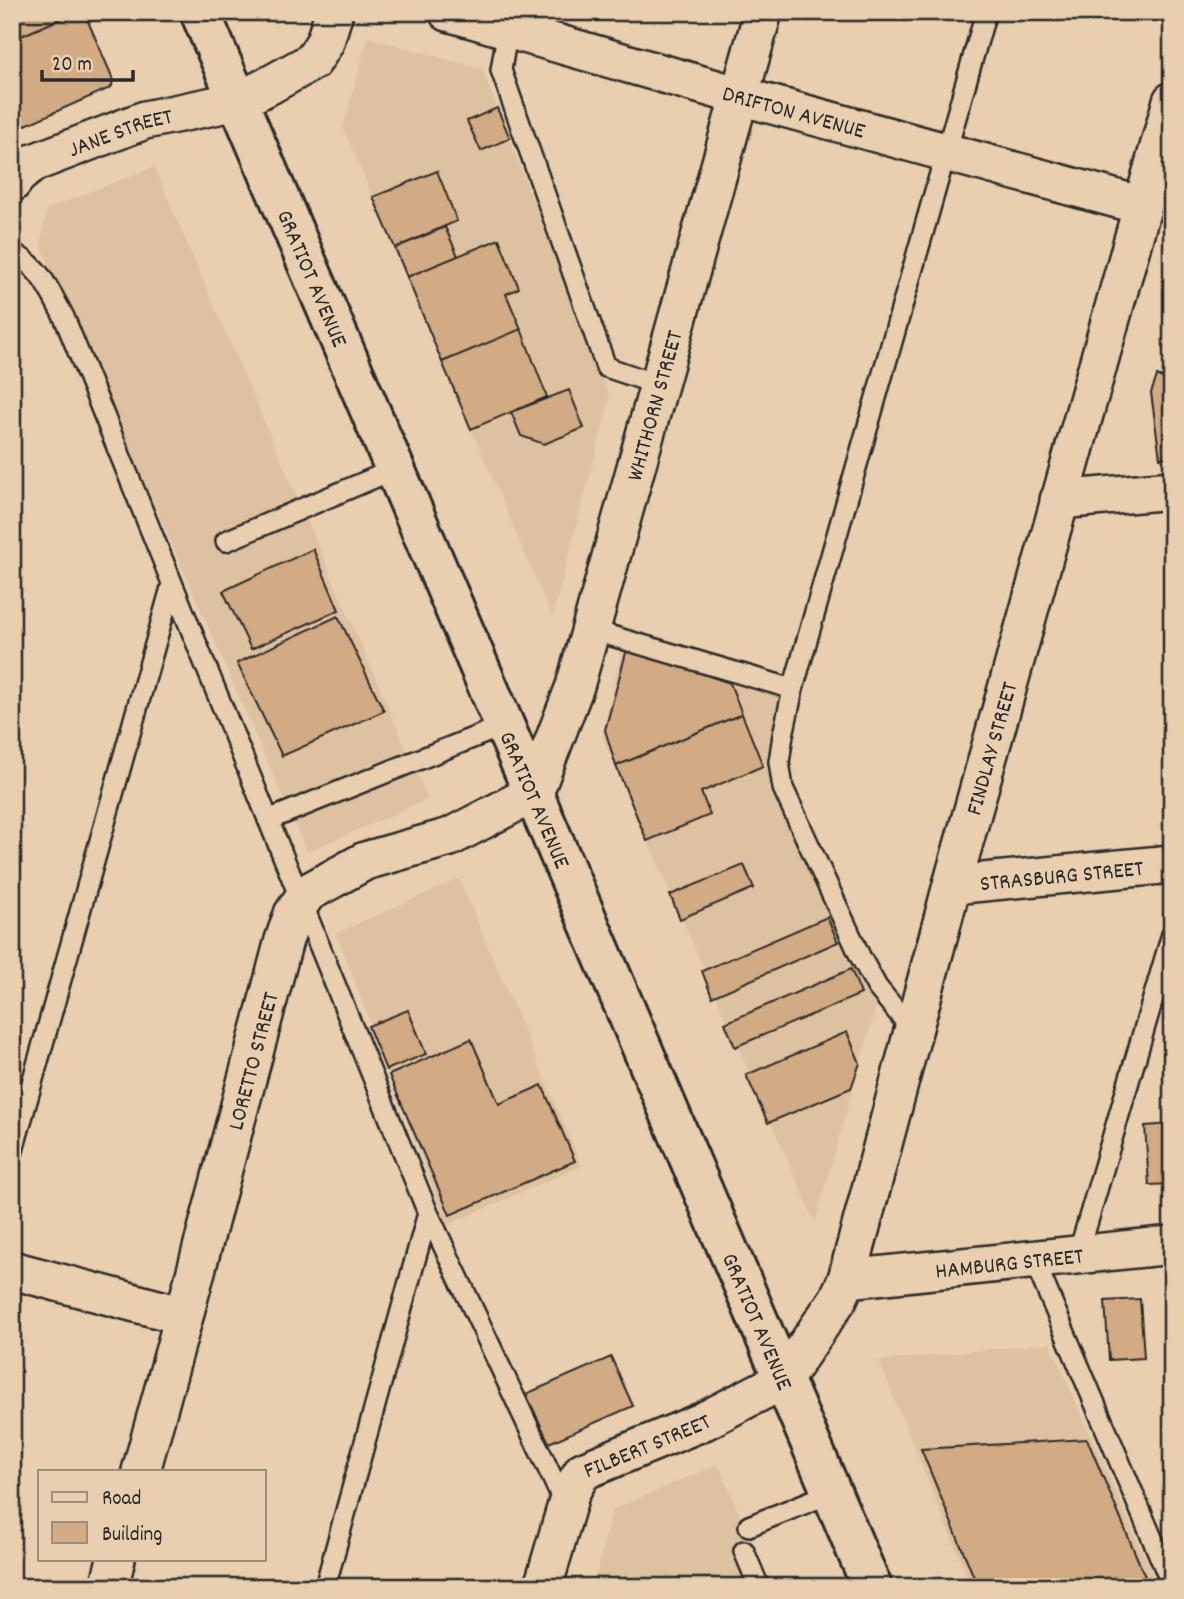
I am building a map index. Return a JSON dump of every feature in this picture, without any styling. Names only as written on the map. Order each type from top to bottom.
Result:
[{"type":"main road","name":"GRATIOT AVENUE","points":[[200,12],[872,1587]]},
{"type":"street","name":"JANE STREET","points":[[13,182],[33,163],[145,120],[238,101],[268,86],[313,61],[325,42],[334,12]]},
{"type":"street","name":"DRIFTON AVENUE","points":[[448,12],[530,26],[740,96],[1143,206]]},
{"type":"street","name":"WHITHORN STREET","points":[[534,793],[575,686],[763,12]]},
{"type":"street","name":"FINDLAY STREET","points":[[783,1380],[838,1299],[847,1279],[1059,500],[1172,101]]},
{"type":"street","points":[[1059,500],[1172,490]]},
{"type":"street","name":"LORETTO STREET","points":[[141,1470],[293,914],[307,893],[365,861],[450,837],[534,793]]},
{"type":"street","name":"STRASBURG STREET","points":[[953,885],[1172,864]]},
{"type":"street","name":"HAMBURG STREET","points":[[847,1279],[1172,1245]]},
{"type":"street","points":[[12,1270],[184,1316]]},
{"type":"street","name":"FILBERT STREET","points":[[543,1587],[571,1491],[583,1471],[704,1421],[783,1380]]},
{"type":"street","points":[[109,1587],[116,1560]]},
{"type":"lane","points":[[913,1031],[877,987],[860,956],[783,788],[779,762],[793,688],[986,12]]},
{"type":"lane","points":[[530,26],[501,70],[606,367],[659,385]]},
{"type":"lane","points":[[12,253],[23,258],[41,276],[64,317],[428,1213],[566,1507]]},
{"type":"lane","points":[[226,541],[395,469]]},
{"type":"lane","points":[[12,1154],[172,584]]},
{"type":"lane","points":[[591,630],[793,688]]},
{"type":"lane","points":[[268,820],[505,725]]},
{"type":"lane","points":[[1077,1255],[1172,934]]},
{"type":"lane","points":[[325,1587],[428,1213]]},
{"type":"lane","points":[[1034,1259],[1172,1585]]},
{"type":"lane","points":[[749,1527],[831,1493]]},
{"type":"lane","points":[[744,1551],[759,1587]]},
{"type":"shaded area","points":[[368,37],[482,69],[610,399],[552,618],[343,128]]},
{"type":"shaded area","points":[[154,167],[428,799],[307,852],[41,246],[46,209]]},
{"type":"shaded area","points":[[622,648],[778,697],[769,757],[878,1001],[815,1222],[602,737]]},
{"type":"shaded area","points":[[459,879],[582,1166],[447,1225],[336,933]]},
{"type":"shaded area","points":[[1050,1343],[1157,1584],[1133,1587],[971,1587],[879,1361]]},
{"type":"shaded area","points":[[718,1464],[771,1587],[593,1587],[612,1510]]},
{"type":"building","points":[[12,12],[76,12],[12,40]]},
{"type":"building","points":[[76,12],[84,12],[113,79],[112,86],[12,131],[12,40]]},
{"type":"building","points":[[497,108],[510,138],[481,151],[467,121]]},
{"type":"building","points":[[437,171],[457,221],[395,248],[373,197]]},
{"type":"building","points":[[445,227],[458,256],[407,277],[395,248]]},
{"type":"building","points":[[499,239],[519,288],[506,294],[521,329],[442,362],[407,277]]},
{"type":"building","points":[[521,329],[547,397],[471,429],[442,362]]},
{"type":"building","points":[[1172,349],[1172,457],[1160,458],[1151,393],[1157,376],[1163,378]]},
{"type":"building","points":[[569,390],[584,428],[544,444],[521,436],[511,412]]},
{"type":"building","points":[[313,549],[339,610],[251,649],[223,591]]},
{"type":"building","points":[[338,616],[384,711],[282,756],[237,663]]},
{"type":"building","points":[[627,649],[730,683],[742,714],[616,766],[605,730]]},
{"type":"building","points":[[742,714],[763,766],[701,792],[710,815],[647,841],[616,766]]},
{"type":"building","points":[[744,865],[754,888],[680,919],[670,895]]},
{"type":"building","points":[[827,917],[838,942],[712,997],[702,971]]},
{"type":"building","points":[[851,969],[861,994],[735,1047],[725,1023]]},
{"type":"building","points":[[408,1010],[426,1054],[386,1070],[368,1026]]},
{"type":"building","points":[[847,1032],[860,1063],[851,1088],[768,1123],[746,1075]]},
{"type":"building","points":[[471,1039],[499,1104],[542,1085],[575,1161],[450,1215],[389,1075]]},
{"type":"building","points":[[1172,1124],[1172,1184],[1149,1185],[1145,1126]]},
{"type":"building","points":[[1163,1292],[1172,1292],[1172,1351],[1168,1352]]},
{"type":"building","points":[[1140,1299],[1144,1358],[1109,1360],[1105,1301]]},
{"type":"building","points":[[611,1357],[633,1406],[549,1443],[526,1394]]},
{"type":"building","points":[[1087,1439],[1149,1586],[978,1587],[921,1449]]}]
